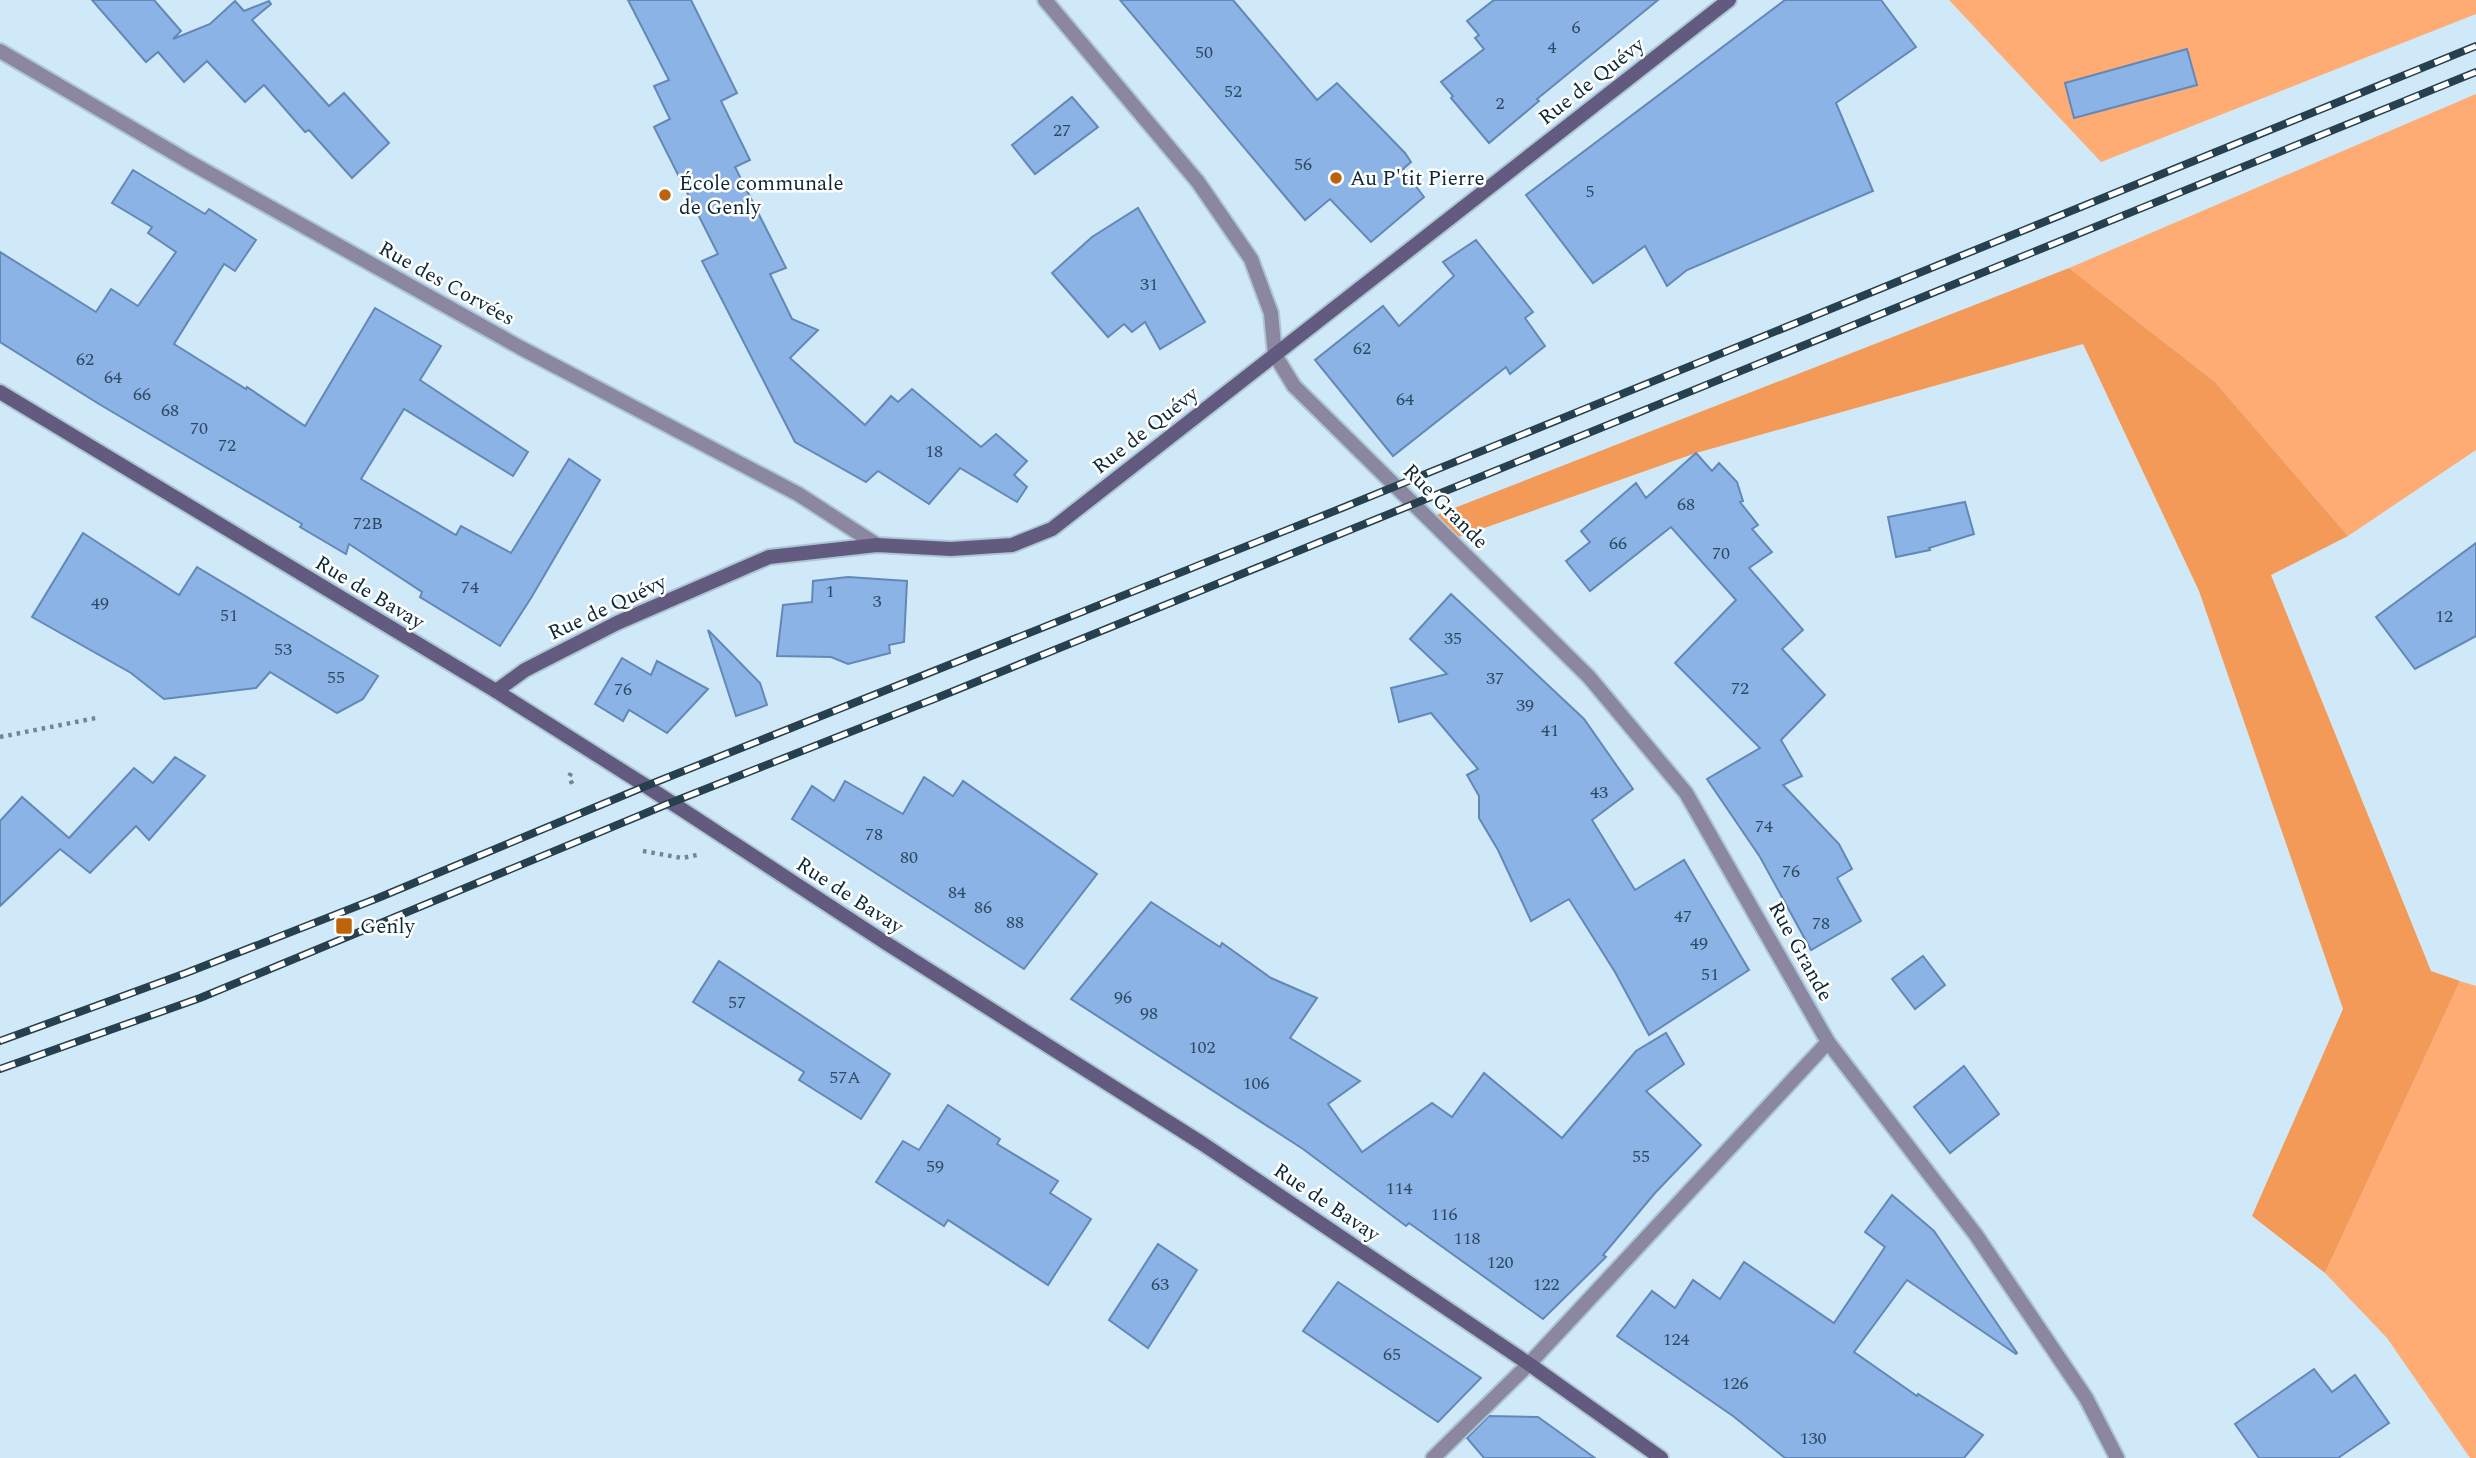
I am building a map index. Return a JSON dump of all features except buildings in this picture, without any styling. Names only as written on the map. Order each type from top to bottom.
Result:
[{"type":"main road","name":"Rue de Quévy","points":[[496,691],[525,670],[617,623],[769,557],[877,545],[951,548],[1012,545],[1052,528],[1729,0]]},
{"type":"main road","name":"Rue de Bavay","points":[[0,392],[496,691],[1203,1144],[1529,1364],[1661,1458]]},
{"type":"street","name":"Rue Grande","points":[[1045,0],[1198,182],[1251,260],[1271,313],[1275,355],[1294,386],[1589,677],[1686,793],[1828,1042],[1976,1235],[2086,1398],[2118,1458]]},
{"type":"street","name":"Rue des Corvées","points":[[0,51],[191,163],[521,348],[798,494],[877,545]]},
{"type":"street","points":[[1433,1458],[1529,1364],[1828,1042]]},
{"type":"path","points":[[0,737],[96,718]]},
{"type":"shaded area","points":[[1949,0],[2476,0],[2476,14],[2101,162]]},
{"type":"shaded area","points":[[2476,94],[2476,450],[2348,536],[2215,382],[2069,268]]},
{"type":"shaded area","points":[[2069,268],[2215,382],[2348,536],[2271,575],[2431,971],[2460,981],[2325,1273],[2252,1216],[2343,1009],[2199,591],[2083,344],[1696,453],[1456,538],[1434,516]]},
{"type":"shaded area","points":[[2460,981],[2476,986],[2476,1458],[2470,1458],[2387,1338],[2325,1273]]},
{"type":"railway","points":[[0,1041],[186,973],[378,898],[646,786],[1337,510],[2476,46]]},
{"type":"railway","points":[[0,1069],[200,998],[670,803],[939,697],[2476,72]]},
{"type":"place","name":"Au P'tit Pierre","points":[[1336,178]]},
{"type":"place","name":"École communale de Genly","points":[[665,195]]},
{"type":"place","name":"Genly","points":[[344,926]]}]
